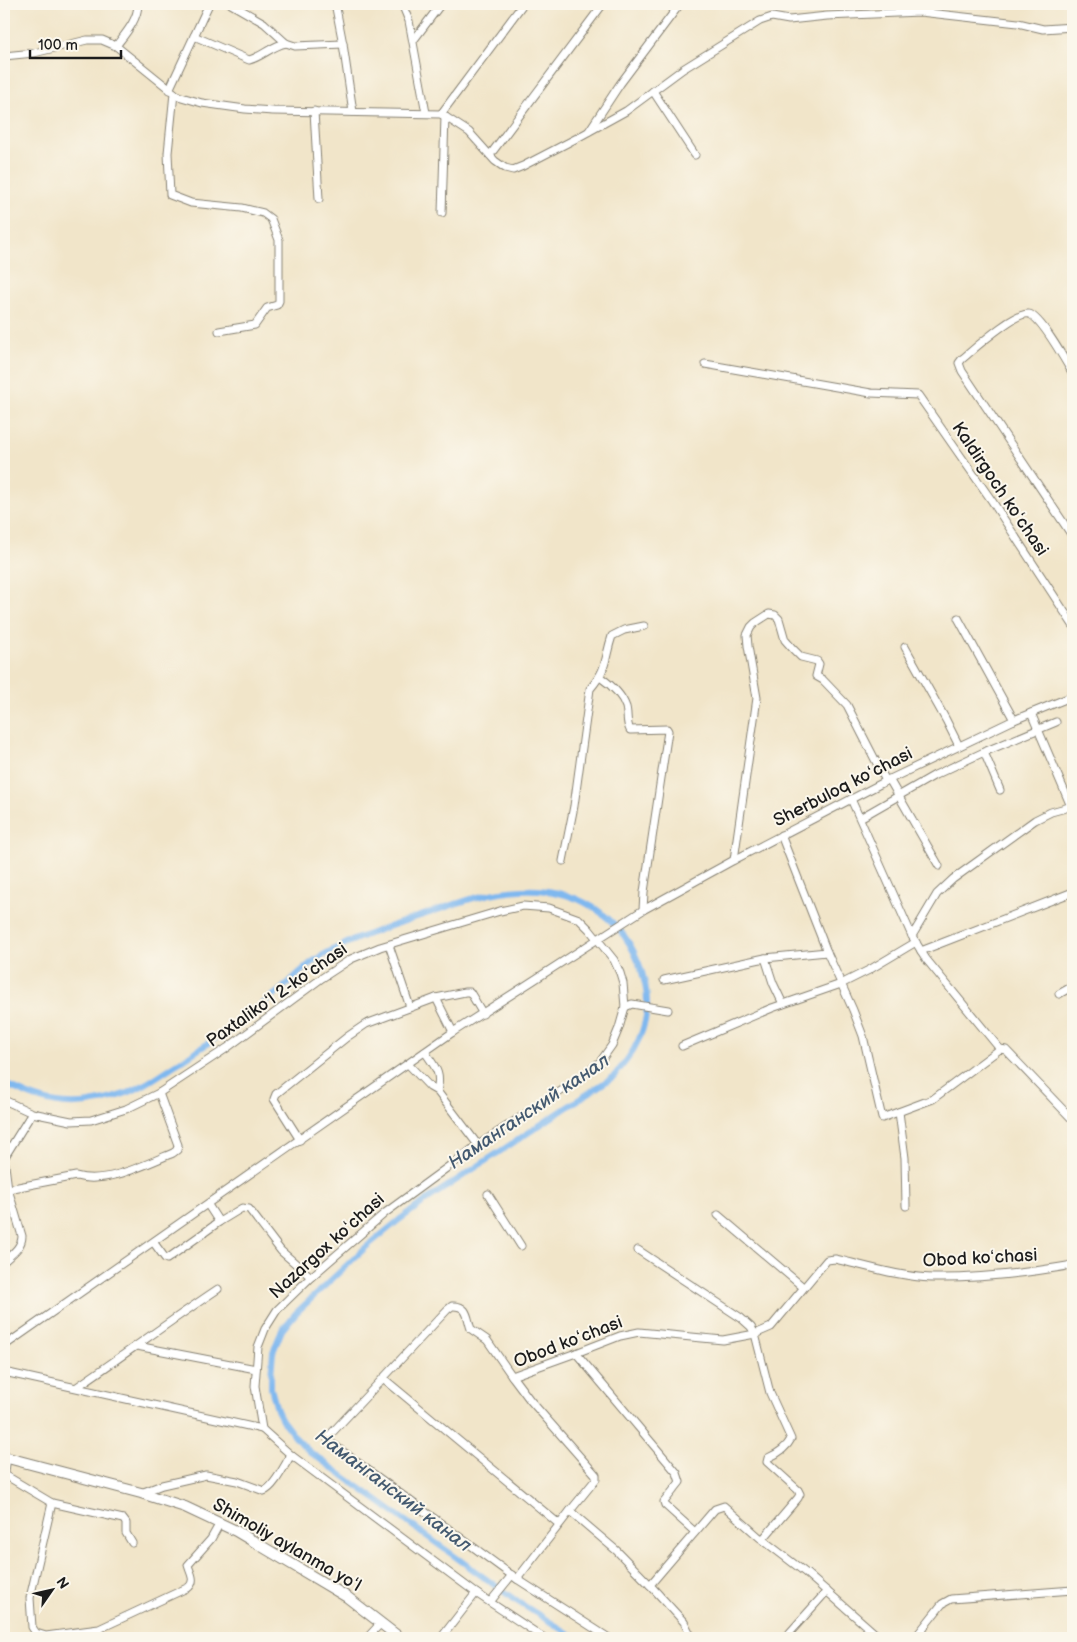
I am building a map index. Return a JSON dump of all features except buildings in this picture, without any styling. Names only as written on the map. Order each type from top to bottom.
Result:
[{"type":"main road","name":"Shimoliy aylanma yoʻl","points":[[5,1457],[141,1493],[185,1507],[220,1523],[268,1549],[347,1597],[400,1638]]},
{"type":"street","points":[[116,46],[131,25],[137,12],[138,4]]},
{"type":"street","points":[[209,4],[172,92],[168,153],[170,195],[191,203],[235,206],[263,213],[271,219],[279,240],[279,300],[277,305],[267,308],[255,325],[219,331]]},
{"type":"street","points":[[231,4],[264,23],[286,43],[295,46],[343,44]]},
{"type":"street","points":[[333,4],[336,8],[343,44],[353,112]]},
{"type":"street","points":[[402,4],[409,21],[426,113]]},
{"type":"street","points":[[413,41],[441,4]]},
{"type":"street","points":[[442,213],[443,115],[524,4]]},
{"type":"street","points":[[490,155],[603,4]]},
{"type":"street","points":[[589,131],[620,84],[680,4]]},
{"type":"street","points":[[928,4],[930,13]]},
{"type":"street","points":[[4,56],[34,53],[87,40],[102,40],[116,46],[178,96],[202,103],[273,111],[426,113],[443,115],[469,132],[505,168],[517,169],[626,111],[683,69],[767,18],[789,20],[827,16],[930,13],[1018,23],[1043,28],[1073,27]]},
{"type":"street","points":[[194,36],[249,60],[254,59],[276,45],[286,43]]},
{"type":"street","points":[[653,91],[695,155]]},
{"type":"street","points":[[314,111],[319,199]]},
{"type":"street","name":"Kaldirgoch koʻchasi","points":[[1073,374],[1039,321],[1030,314],[1022,315],[1008,322],[959,363],[1073,537]]},
{"type":"street","name":"Kaldirgoch koʻchasi","points":[[704,364],[871,393],[918,395],[992,501],[1073,625]]},
{"type":"street","points":[[734,860],[757,698],[747,635],[755,623],[770,614],[775,615],[779,619],[785,640],[793,649],[801,657],[817,661],[819,664],[816,676],[823,680],[847,705],[887,780],[900,797],[939,866]]},
{"type":"street","points":[[958,618],[1014,720]]},
{"type":"street","points":[[563,861],[574,806],[590,689],[600,677],[605,666],[612,636],[624,630],[644,626]]},
{"type":"street","points":[[905,647],[959,746]]},
{"type":"street","points":[[600,677],[615,690],[626,705],[630,730],[666,729],[668,731],[643,910]]},
{"type":"street","name":"Sherbuloq koʻchasi","points":[[4,1346],[154,1243],[453,1032],[633,916],[734,860],[887,780],[1014,720],[1073,696]]},
{"type":"street","points":[[682,1046],[783,1004],[841,984],[869,970],[914,939],[937,894],[953,879],[1035,820],[1051,812],[1072,808],[1032,713]]},
{"type":"street","points":[[860,818],[900,797],[935,775],[1056,722]]},
{"type":"street","points":[[984,752],[1000,790]]},
{"type":"street","points":[[851,799],[921,951],[1000,1049],[1006,1050],[1073,1120]]},
{"type":"street","points":[[781,835],[827,952],[863,1036],[882,1118],[928,1102],[1000,1049]]},
{"type":"street","points":[[921,951],[1073,892]]},
{"type":"street","name":"Paxtalikoʻl 2-koʻchasi","points":[[4,1107],[17,1106],[32,1113],[71,1121],[91,1120],[126,1109],[159,1093],[227,1048],[351,959],[389,945],[500,911],[523,906],[549,908],[579,919],[597,939]]},
{"type":"street","name":"Nazargox koʻchasi","points":[[262,1429],[255,1386],[258,1348],[265,1328],[277,1310],[311,1277],[385,1213],[478,1145],[578,1080],[600,1062],[612,1045],[625,1007],[624,983],[614,960],[597,939]]},
{"type":"street","points":[[389,945],[410,1007]]},
{"type":"street","points":[[664,980],[765,958],[827,952]]},
{"type":"street","points":[[765,958],[773,983],[783,1004]]},
{"type":"street","points":[[1059,994],[1073,986]]},
{"type":"street","points":[[300,1140],[274,1099],[276,1094],[360,1028],[382,1017],[436,998],[470,992],[483,1014]]},
{"type":"street","points":[[436,998],[453,1032]]},
{"type":"street","points":[[625,1007],[632,1004],[666,1009]]},
{"type":"street","points":[[425,1052],[440,1076],[437,1091]]},
{"type":"street","points":[[408,1064],[430,1087],[437,1091],[478,1145]]},
{"type":"street","points":[[8,1189],[76,1176],[82,1178],[111,1177],[173,1153],[177,1150],[178,1145],[159,1093]]},
{"type":"street","points":[[4,1100],[17,1106]]},
{"type":"street","points":[[899,1112],[905,1158],[906,1206]]},
{"type":"street","points":[[4,1261],[22,1242],[22,1236],[8,1189],[4,1158],[32,1113]]},
{"type":"street","points":[[488,1194],[521,1246]]},
{"type":"street","points":[[208,1205],[219,1222]]},
{"type":"street","points":[[154,1243],[165,1258],[167,1258],[242,1208],[249,1209],[281,1251],[311,1277]]},
{"type":"street","points":[[718,1215],[803,1287]]},
{"type":"street","points":[[638,1250],[741,1318],[751,1327],[755,1334],[770,1393],[791,1439],[788,1445],[768,1458],[767,1462],[800,1494],[763,1538]]},
{"type":"street","name":"Obod koʻchasi","points":[[570,1510],[596,1479],[596,1475],[530,1400],[512,1376],[620,1336],[639,1332],[724,1340],[755,1334],[771,1327],[827,1260],[835,1259],[902,1274],[931,1278],[996,1275],[1073,1265]]},
{"type":"street","points":[[77,1387],[137,1346],[164,1324],[218,1289]]},
{"type":"street","points":[[512,1376],[487,1340],[472,1329],[467,1313],[461,1307],[452,1306],[328,1437],[329,1441],[515,1577],[609,1638]]},
{"type":"street","points":[[137,1346],[256,1369]]},
{"type":"street","points":[[576,1353],[677,1473],[680,1482],[666,1497],[664,1502],[695,1532]]},
{"type":"street","points":[[4,1372],[262,1429],[291,1455],[476,1593],[544,1638]]},
{"type":"street","points":[[383,1378],[559,1524]]},
{"type":"street","points":[[141,1493],[162,1485],[206,1474],[267,1490],[273,1484],[291,1455]]},
{"type":"street","points":[[5,1457],[4,1478],[52,1503],[124,1520],[126,1523],[126,1533],[132,1543]]},
{"type":"street","points":[[52,1503],[30,1598],[32,1627],[36,1633],[51,1637],[108,1627],[189,1587],[193,1582],[188,1565],[190,1560],[211,1539],[220,1523]]},
{"type":"street","points":[[650,1585],[715,1509],[724,1506],[827,1591],[880,1638]]},
{"type":"street","points":[[490,1602],[515,1577],[570,1510],[617,1551],[650,1585],[684,1622],[692,1638]]},
{"type":"street","points":[[915,1638],[942,1604],[951,1599],[1073,1590]]},
{"type":"street","points":[[784,1638],[827,1591]]},
{"type":"street","points":[[440,1638],[476,1593]]},
{"type":"street","points":[[367,1638],[381,1623]]},
{"type":"waterway","name":"Наманганский канал","points":[[4,1083],[34,1097],[64,1104],[94,1102],[127,1093],[139,1088],[228,1030],[279,991],[315,960],[327,953],[378,931],[481,896],[521,890],[544,891],[565,895],[584,902],[601,913],[616,927],[629,943],[638,962],[647,997],[647,1010],[641,1034],[636,1046],[622,1067],[613,1077],[431,1197],[365,1248],[296,1313],[282,1330],[273,1352],[271,1376],[271,1388],[282,1420],[310,1452],[518,1602],[576,1638]]}]
